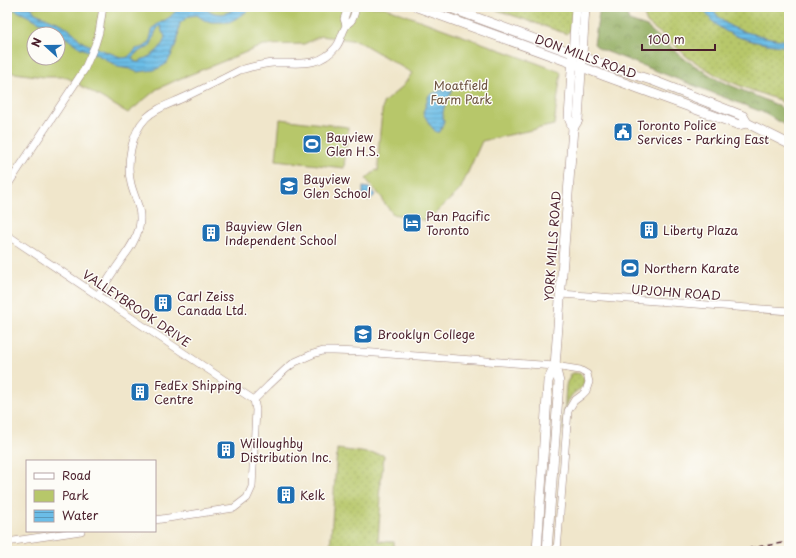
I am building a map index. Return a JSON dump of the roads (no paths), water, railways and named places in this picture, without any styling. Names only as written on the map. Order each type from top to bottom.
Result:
[{"type":"main road","name":"DON MILLS ROAD","points":[[417,7],[739,125],[747,123]]},
{"type":"main road","name":"DON MILLS ROAD","points":[[448,7],[610,67],[654,81],[743,116],[747,123],[789,144]]},
{"type":"main road","name":"YORK MILLS ROAD","points":[[547,551],[559,382],[555,366],[573,128],[569,118],[576,7]]},
{"type":"main road","name":"YORK MILLS ROAD","points":[[573,128],[578,120],[585,7]]},
{"type":"main road","points":[[661,96],[666,86]]},
{"type":"main road","points":[[713,115],[717,106]]},
{"type":"main road","name":"YORK MILLS ROAD","points":[[537,551],[548,381],[555,366]]},
{"type":"street","points":[[7,186],[84,70],[92,54],[99,32],[103,7]]},
{"type":"street","points":[[346,25],[344,19],[348,7]]},
{"type":"street","points":[[98,295],[135,239],[139,230],[139,206],[129,175],[129,166],[134,136],[139,126],[145,119],[158,109],[240,70],[264,64],[308,64],[318,61],[336,48],[342,38],[346,25],[351,21],[356,7]]},
{"type":"street","name":"VALLEYBROOK DRIVE","points":[[7,235],[254,400]]},
{"type":"street","name":"UPJOHN ROAD","points":[[561,294],[789,311]]},
{"type":"street","points":[[156,520],[234,508],[247,498],[252,487],[256,410],[254,400],[269,384],[295,362],[313,354],[334,351],[555,366],[580,370],[587,374],[589,382],[586,391],[574,401],[568,411],[557,551]]},
{"type":"street","points":[[7,542],[74,532]]},
{"type":"water","points":[[9,7],[31,7],[35,13],[65,26],[48,26]]},
{"type":"water","points":[[184,7],[202,7],[214,13],[222,14],[229,12],[236,7],[250,7],[246,12],[229,22],[212,22],[204,20],[197,15],[189,16],[180,23],[178,39],[166,64],[154,70],[137,72],[118,67],[102,57],[81,48],[66,38],[66,27],[84,43],[123,58],[128,57],[136,49],[144,47],[149,43],[155,26],[170,17],[177,10]],"holes":[[[160,26],[165,36],[164,41],[153,54],[140,62],[133,60],[132,57],[141,50],[149,47],[156,30]]]},
{"type":"water","points":[[703,7],[712,7],[720,19],[732,27],[774,39],[789,41],[789,47],[765,44],[740,38],[728,33],[709,18]]},
{"type":"water","points":[[453,89],[443,112],[444,121],[440,132],[436,132],[423,113],[429,95],[441,90]]},
{"type":"water","points":[[363,187],[369,188],[375,195],[368,201],[363,199]]},
{"type":"railway","points":[[732,551],[789,542]]},
{"type":"place","name":"Toronto Police Services - Parking East","points":[[623,132]]},
{"type":"place","name":"Bayview Glen H.S.","points":[[312,144]]},
{"type":"place","name":"Bayview Glen School","points":[[289,186]]},
{"type":"place","name":"Pan Pacific Toronto","points":[[412,223]]},
{"type":"place","name":"Liberty Plaza","points":[[649,230]]},
{"type":"place","name":"Bayview Glen Independent School","points":[[211,233]]},
{"type":"place","name":"Northern Karate","points":[[630,268]]},
{"type":"place","name":"Carl Zeiss Canada Ltd.","points":[[163,303]]},
{"type":"place","name":"Brooklyn College","points":[[363,334]]},
{"type":"place","name":"FedEx Shipping Centre","points":[[140,392]]},
{"type":"place","name":"Willoughby Distribution Inc.","points":[[226,450]]},
{"type":"place","name":"Kelk","points":[[286,495]]},
{"type":"park label","name":"Moatfield Farm Park","points":[[461,92]]}]
